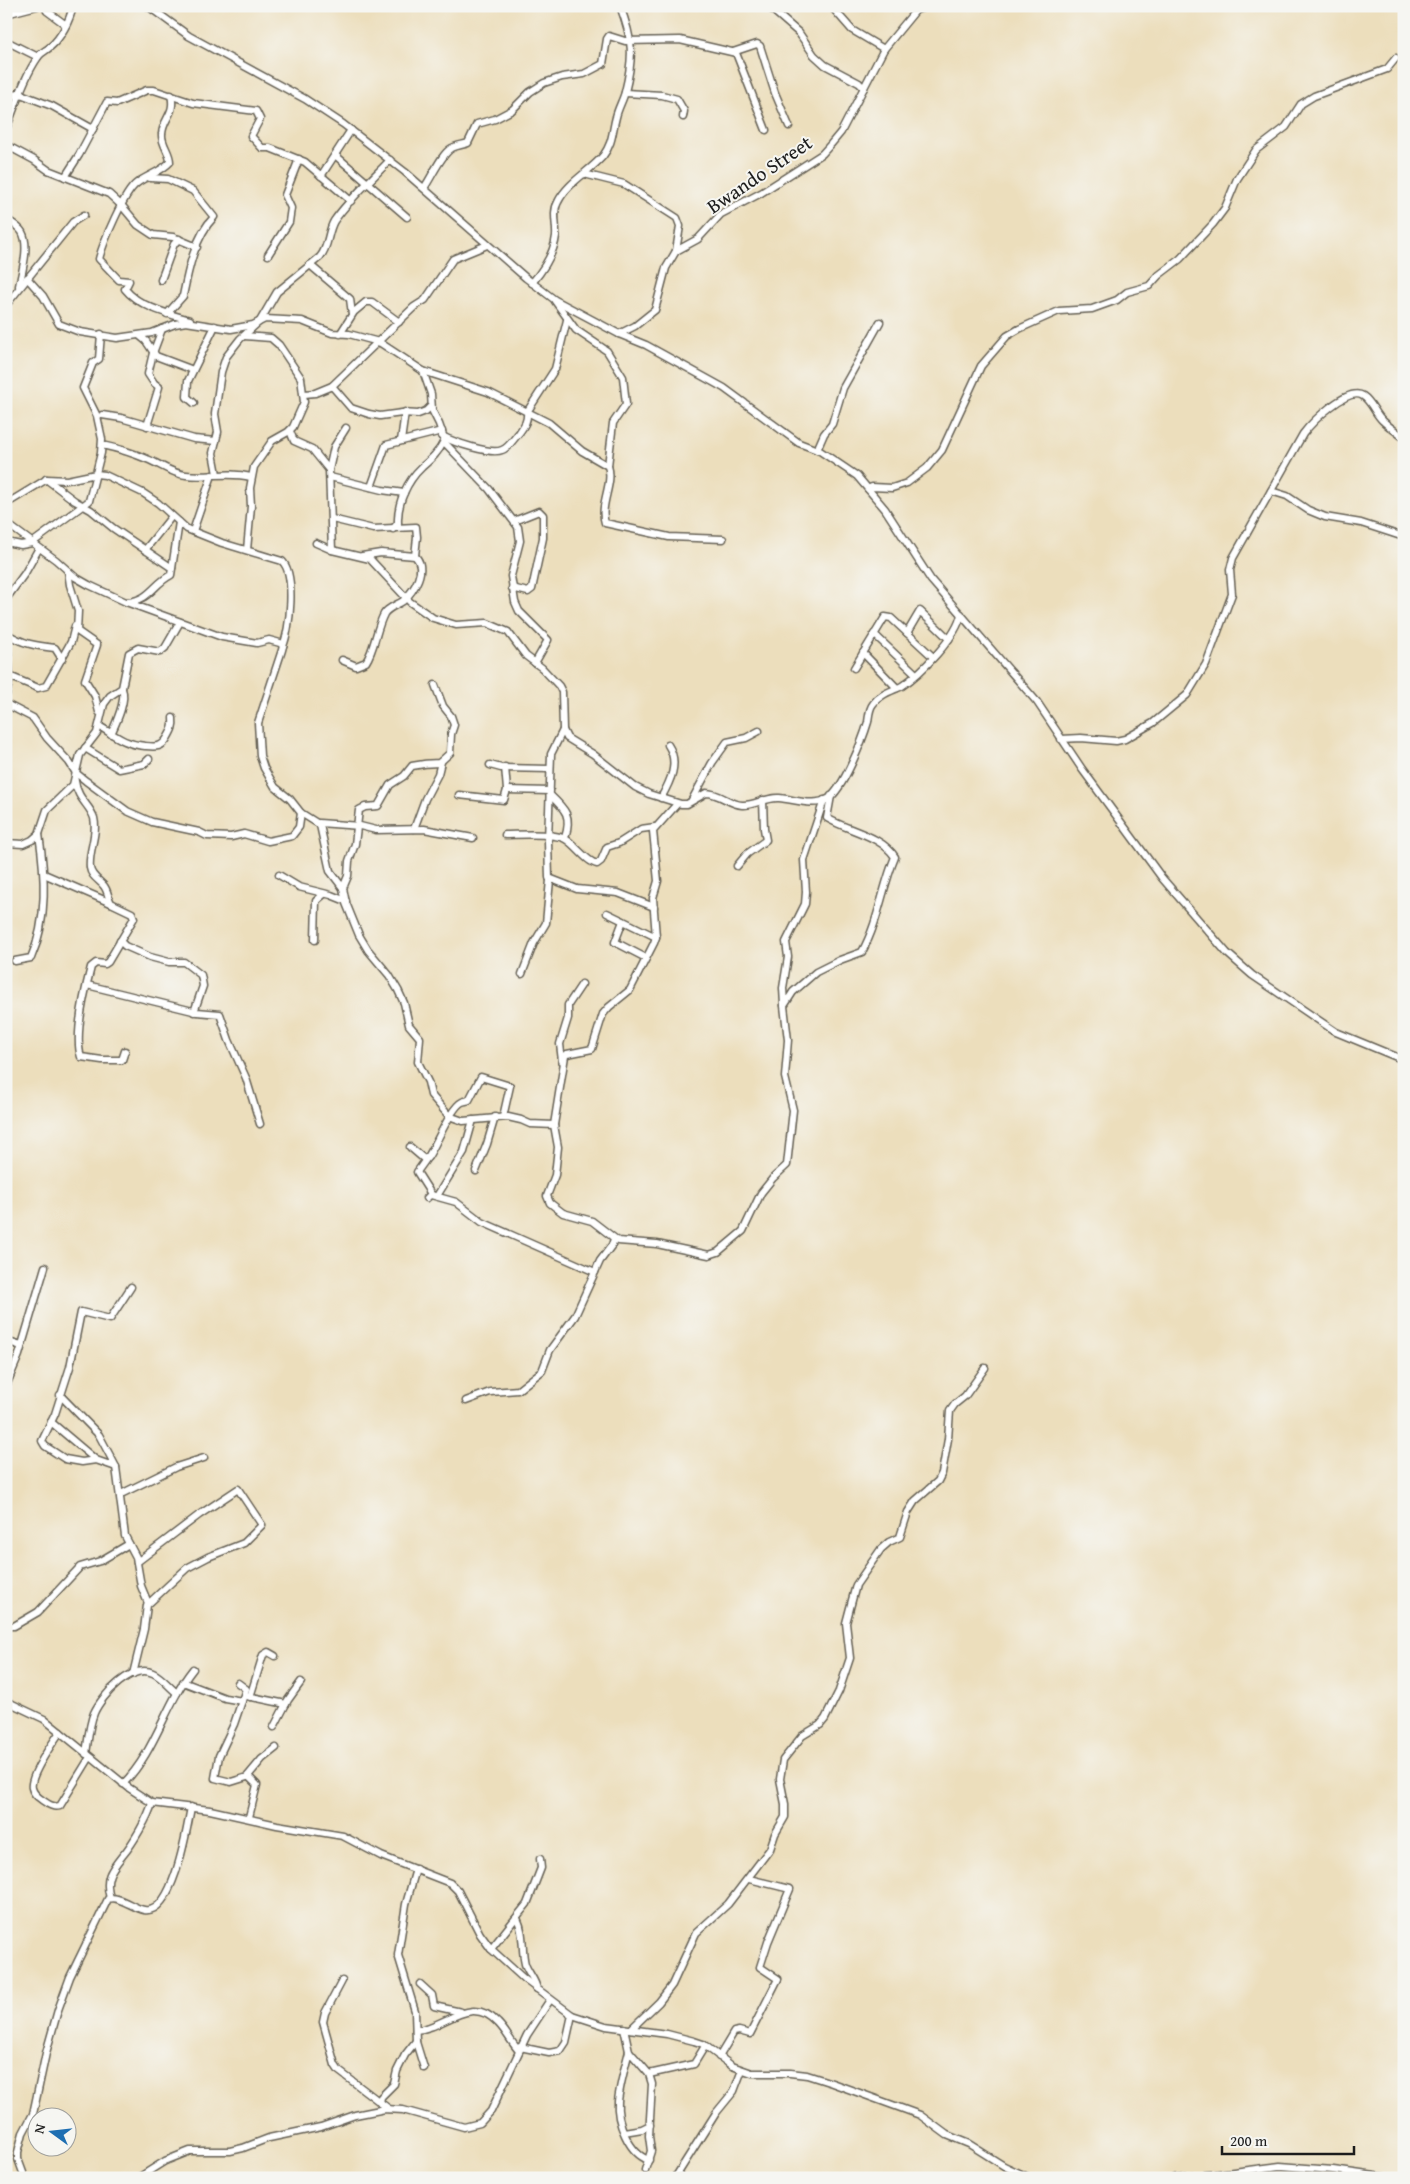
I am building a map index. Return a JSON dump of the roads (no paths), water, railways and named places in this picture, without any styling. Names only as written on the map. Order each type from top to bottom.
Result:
[{"type":"street","points":[[6,14],[37,6]]},
{"type":"street","points":[[45,6],[47,11],[66,25]]},
{"type":"street","points":[[6,129],[18,95],[38,57],[52,46],[66,25],[73,6]]},
{"type":"street","points":[[148,6],[189,36],[305,99],[351,130],[424,188],[487,245],[555,300],[619,334],[646,345],[724,388],[799,443],[817,450],[857,476],[885,509],[931,580],[1037,702],[1162,878],[1227,953],[1252,975],[1336,1032],[1404,1060]]},
{"type":"street","points":[[532,283],[544,267],[551,253],[556,237],[555,212],[558,201],[568,188],[603,156],[613,138],[616,116],[625,93],[632,42],[620,6]]},
{"type":"street","points":[[768,6],[799,33],[814,55],[825,65],[859,83],[864,88]]},
{"type":"street","points":[[831,6],[852,30],[884,49]]},
{"type":"street","name":"Bwando Street","points":[[676,251],[698,239],[721,214],[761,193],[822,154],[842,132],[884,49],[916,10],[928,6]]},
{"type":"street","points":[[424,188],[435,173],[445,153],[468,143],[477,124],[495,119],[512,110],[530,92],[544,84],[562,76],[584,74],[603,64],[608,37],[612,36],[632,42],[680,40],[733,52],[757,44],[760,46],[772,86],[790,126]]},
{"type":"street","points":[[6,41],[38,57]]},
{"type":"street","points":[[733,52],[740,60],[752,99],[766,130]]},
{"type":"street","points":[[868,489],[872,487],[892,488],[907,483],[927,468],[942,450],[981,366],[1007,336],[1059,311],[1092,309],[1116,300],[1126,292],[1149,286],[1180,259],[1213,224],[1225,208],[1237,179],[1256,150],[1286,127],[1301,104],[1314,96],[1387,69],[1396,58]]},
{"type":"street","points":[[65,177],[107,102],[121,102],[148,90],[160,91],[193,103],[256,111],[260,119],[252,133],[252,139],[262,148],[270,148],[299,159],[311,166],[351,201]]},
{"type":"street","points":[[6,92],[52,106],[93,129]]},
{"type":"street","points":[[625,93],[662,95],[677,99],[684,111],[684,117]]},
{"type":"street","points":[[171,95],[172,110],[164,124],[162,136],[171,161],[135,185],[106,238],[99,260],[119,280],[128,281],[125,288],[127,292],[159,312],[198,323],[231,329],[267,319],[302,321],[332,333],[379,342],[423,371],[482,390],[550,423],[582,451],[608,466]]},
{"type":"street","points":[[321,176],[351,130]]},
{"type":"street","points":[[6,145],[48,170],[105,192],[122,206],[128,215],[143,229],[158,236],[172,236],[196,247]]},
{"type":"street","points":[[335,156],[407,217]]},
{"type":"street","points":[[268,255],[289,222],[291,208],[285,195],[299,159]]},
{"type":"street","points":[[193,531],[214,474],[213,453],[218,431],[215,416],[221,372],[230,351],[260,321],[277,292],[324,252],[331,227],[351,201],[390,160]]},
{"type":"street","points":[[584,174],[629,186],[677,218],[680,226],[676,251],[666,268],[655,310],[635,326],[619,334]]},
{"type":"street","points":[[146,178],[168,179],[193,191],[214,216],[208,223],[196,247],[184,285],[183,296],[167,314]]},
{"type":"street","points":[[6,305],[73,222],[84,215]]},
{"type":"street","points":[[6,219],[20,230],[24,240],[24,261],[19,287]]},
{"type":"street","points":[[161,280],[174,244],[179,239]]},
{"type":"street","points":[[304,394],[319,392],[332,386],[415,306],[425,300],[453,259],[487,245]]},
{"type":"street","points":[[310,265],[347,295],[352,302],[352,314]]},
{"type":"street","points":[[27,278],[43,296],[60,324],[80,332],[119,338],[152,333],[175,324],[198,323]]},
{"type":"street","points":[[555,300],[576,330],[605,349],[623,378],[626,405],[612,423],[609,474],[604,506],[605,523],[669,537],[723,539]]},
{"type":"street","points":[[340,334],[352,314],[362,304],[369,302],[399,322]]},
{"type":"street","points":[[371,487],[377,473],[383,449],[386,446],[401,441],[443,436],[470,447],[479,447],[490,452],[502,450],[528,419],[527,412],[557,366],[558,353],[568,320]]},
{"type":"street","points":[[817,450],[835,418],[843,388],[880,322]]},
{"type":"street","points":[[194,404],[187,398],[187,390],[193,370],[215,326]]},
{"type":"street","points":[[147,426],[159,387],[148,376],[153,353],[162,329]]},
{"type":"street","points":[[6,542],[24,545],[32,543],[84,506],[92,495],[102,445],[97,416],[83,388],[93,362],[99,359],[101,334]]},
{"type":"street","points":[[140,336],[159,358],[193,370]]},
{"type":"street","points":[[244,336],[275,340],[297,371],[304,394],[303,408],[290,431],[276,438],[255,464],[251,477],[247,550]]},
{"type":"street","points":[[423,371],[431,394],[431,406],[443,436],[453,452],[489,489],[514,521],[520,536],[511,576],[512,588],[518,609],[548,639],[536,663]]},
{"type":"street","points":[[332,386],[352,408],[380,416],[405,412],[422,413],[431,406]]},
{"type":"street","points":[[1062,739],[1081,738],[1116,741],[1125,739],[1156,721],[1188,694],[1206,664],[1232,595],[1230,570],[1233,559],[1306,430],[1333,406],[1348,396],[1356,394],[1364,396],[1382,420],[1404,438]]},
{"type":"street","points":[[401,441],[405,412]]},
{"type":"street","points":[[102,414],[194,439],[216,440]]},
{"type":"street","points":[[332,550],[329,473],[334,447],[346,428]]},
{"type":"street","points":[[290,431],[294,442],[313,450],[329,473],[371,487],[404,493]]},
{"type":"street","points":[[393,528],[398,523],[398,512],[404,493],[421,469],[437,453],[443,436]]},
{"type":"street","points":[[102,445],[146,458],[180,474],[203,478],[214,474],[233,473],[251,477]]},
{"type":"street","points":[[6,504],[46,479],[70,480],[96,474],[133,487],[158,503],[179,522],[193,531],[282,561],[286,566],[290,590],[288,632],[258,723],[258,743],[262,761],[272,782],[302,813],[319,823],[358,826],[377,830],[427,829],[473,838]]},
{"type":"street","points":[[46,479],[172,568]]},
{"type":"street","points":[[1271,491],[1288,496],[1318,514],[1361,523],[1404,537]]},
{"type":"street","points":[[512,588],[528,592],[532,589],[544,526],[543,515],[539,510],[514,521]]},
{"type":"street","points":[[145,550],[172,516]]},
{"type":"street","points":[[332,519],[373,529],[416,527],[418,537],[415,556],[421,571],[406,598],[384,612],[372,649],[365,663],[356,666],[342,660]]},
{"type":"street","points":[[126,602],[141,600],[151,593],[160,581],[171,575],[179,522]]},
{"type":"street","points":[[6,523],[89,586],[126,602],[222,637],[257,643],[269,640],[280,643],[283,646]]},
{"type":"street","points":[[316,543],[332,550],[370,559],[406,598],[423,613],[457,626],[484,623],[498,626],[508,632],[526,656],[536,663],[561,690],[563,730],[569,740],[593,754],[631,784],[677,804],[686,804],[709,793],[741,805],[779,798],[804,802],[824,800],[831,796],[841,782],[862,739],[872,704],[916,674],[933,657],[949,639],[959,623],[961,614]]},
{"type":"street","points":[[6,599],[25,573],[39,548]]},
{"type":"street","points":[[361,556],[381,553],[415,556]]},
{"type":"street","points":[[68,570],[69,583],[77,606],[76,628],[79,634],[91,639],[97,645],[85,680],[95,696],[100,716]]},
{"type":"street","points":[[907,633],[920,611],[949,639]]},
{"type":"street","points":[[854,668],[886,616],[933,657]]},
{"type":"street","points":[[111,734],[122,704],[124,692],[122,689],[130,651],[138,648],[160,652],[165,648],[180,622]]},
{"type":"street","points":[[9,676],[37,688],[42,688],[48,684],[71,642],[77,623]]},
{"type":"street","points":[[6,633],[18,641],[29,645],[55,648],[62,659]]},
{"type":"street","points":[[6,633],[9,676],[6,694]]},
{"type":"street","points":[[874,634],[916,674]]},
{"type":"street","points":[[863,653],[897,688]]},
{"type":"street","points":[[414,829],[438,774],[441,762],[451,751],[451,734],[454,725],[451,716],[443,706],[435,685]]},
{"type":"street","points":[[15,961],[30,960],[41,922],[44,874],[38,834],[46,812],[72,786],[80,755],[96,736],[106,700],[122,689]]},
{"type":"street","points":[[6,704],[33,718],[42,732],[67,759],[76,773],[135,816],[152,822],[199,832],[207,836],[231,837],[244,834],[268,841],[290,836],[298,829],[302,813]]},
{"type":"street","points":[[99,726],[132,745],[158,747],[164,744],[168,737],[173,727],[173,718]]},
{"type":"street","points":[[522,974],[534,943],[546,923],[550,880],[548,876],[548,836],[550,769],[552,750],[563,730]]},
{"type":"street","points":[[692,801],[712,763],[726,742],[746,738],[759,731]]},
{"type":"street","points":[[661,798],[673,771],[672,753],[668,745]]},
{"type":"street","points":[[85,748],[121,770],[138,763],[144,764],[149,759]]},
{"type":"street","points":[[343,888],[348,876],[358,826],[359,810],[365,807],[378,806],[390,785],[404,776],[409,768],[441,762]]},
{"type":"street","points":[[490,765],[550,769]]},
{"type":"street","points":[[459,795],[502,801],[507,790],[505,767]]},
{"type":"street","points":[[74,781],[78,794],[92,813],[94,821],[95,834],[90,871],[105,887],[111,903]]},
{"type":"street","points":[[507,790],[550,793],[567,815],[569,823],[565,838]]},
{"type":"street","points":[[784,1006],[793,992],[816,972],[862,952],[874,928],[886,877],[895,856],[891,851],[868,837],[827,818],[831,796]]},
{"type":"street","points":[[737,866],[747,854],[766,840],[763,800]]},
{"type":"street","points":[[677,804],[656,826],[653,832],[658,884],[654,895],[656,937],[628,994],[609,1007],[603,1014],[592,1049],[566,1054],[562,1065],[554,1125],[558,1147],[555,1177],[547,1193],[548,1200],[563,1213],[592,1222],[621,1242],[657,1244],[708,1256],[718,1252],[744,1229],[761,1193],[787,1164],[793,1110],[785,1077],[788,1040],[783,988],[788,958],[786,942],[804,904],[806,892],[804,860],[824,800]]},
{"type":"street","points":[[319,823],[330,871],[343,888],[346,901],[365,946],[389,976],[401,997],[409,1025],[420,1039],[417,1060],[428,1082],[430,1093],[449,1116],[463,1120],[503,1117],[514,1118],[531,1124],[554,1125]]},
{"type":"street","points":[[505,835],[565,838],[580,850],[590,862],[597,864],[601,861],[608,847],[619,843],[641,829],[656,826]]},
{"type":"street","points":[[6,844],[14,845],[28,842],[38,834]]},
{"type":"street","points":[[44,874],[111,903],[134,916],[107,962],[93,965],[79,1035],[81,1056],[102,1060],[122,1060],[125,1052]]},
{"type":"street","points":[[280,875],[298,887],[346,901]]},
{"type":"street","points":[[550,880],[578,889],[616,893],[654,907]]},
{"type":"street","points":[[315,940],[316,901],[324,894]]},
{"type":"street","points":[[607,913],[656,937]]},
{"type":"street","points":[[623,921],[614,942],[646,958]]},
{"type":"street","points":[[120,941],[124,946],[150,958],[169,962],[184,962],[200,975],[203,986],[194,1012]]},
{"type":"street","points":[[562,1065],[560,1048],[568,1017],[568,1005],[582,984]]},
{"type":"street","points":[[88,985],[194,1012],[221,1015],[229,1040],[246,1078],[260,1124]]},
{"type":"street","points":[[503,1117],[510,1085],[483,1077],[480,1078],[469,1100],[461,1103],[449,1116],[442,1134],[417,1172],[432,1196],[456,1202],[482,1222],[596,1272]]},
{"type":"street","points":[[476,1172],[488,1144],[495,1117]]},
{"type":"street","points":[[432,1196],[464,1152],[473,1120]]},
{"type":"street","points":[[410,1147],[424,1159],[427,1158]]},
{"type":"street","points":[[466,1401],[487,1392],[518,1390],[542,1372],[550,1350],[576,1316],[602,1258],[612,1245],[614,1238]]},
{"type":"street","points":[[6,1386],[22,1346],[45,1267]]},
{"type":"street","points":[[96,1460],[74,1462],[65,1459],[45,1446],[42,1438],[51,1422],[72,1360],[82,1312],[110,1319],[131,1287]]},
{"type":"street","points":[[6,1341],[22,1346]]},
{"type":"street","points":[[628,2029],[659,2002],[672,1985],[696,1933],[727,1905],[768,1852],[777,1830],[785,1817],[785,1804],[780,1782],[784,1759],[802,1736],[823,1722],[839,1691],[850,1658],[846,1624],[856,1585],[881,1549],[900,1536],[908,1512],[915,1501],[940,1478],[948,1439],[950,1411],[965,1396],[985,1368]]},
{"type":"street","points":[[60,1395],[100,1435],[116,1467],[124,1532],[137,1562],[140,1579],[148,1603],[133,1674]]},
{"type":"street","points":[[51,1422],[96,1460],[116,1467]]},
{"type":"street","points":[[120,1494],[176,1467],[204,1458]]},
{"type":"street","points":[[137,1562],[199,1515],[238,1489],[262,1525],[244,1543],[208,1557],[187,1568],[148,1603]]},
{"type":"street","points":[[6,1626],[14,1626],[38,1612],[81,1566],[102,1560],[130,1544]]},
{"type":"street","points":[[275,1656],[268,1652],[263,1655],[219,1756],[214,1776],[218,1780],[231,1782],[248,1776],[261,1760],[276,1748]]},
{"type":"street","points":[[123,1784],[142,1761],[183,1682],[193,1669]]},
{"type":"street","points":[[60,1732],[46,1754],[32,1784],[32,1790],[52,1806],[60,1806],[88,1756],[95,1711],[109,1691],[133,1674],[146,1672],[154,1673],[177,1693]]},
{"type":"street","points":[[183,1682],[225,1698],[245,1698],[286,1704]]},
{"type":"street","points":[[274,1727],[286,1704],[301,1682]]},
{"type":"street","points":[[238,1683],[245,1688],[245,1698]]},
{"type":"street","points":[[6,1701],[44,1719],[123,1784],[152,1803],[191,1807],[343,1836],[382,1856],[452,1884],[464,1901],[480,1934],[491,1949],[550,2000],[572,2016],[606,2026],[667,2034],[694,2041],[742,2070],[752,2073],[807,2075],[912,2112],[920,2115],[947,2135],[969,2144],[1004,2166],[1030,2178]]},
{"type":"street","points":[[248,1776],[257,1785],[249,1818]]},
{"type":"street","points":[[110,1898],[107,1883],[110,1870],[124,1855],[148,1819],[152,1803]]},
{"type":"street","points":[[24,2178],[18,2159],[18,2152],[23,2133],[35,2109],[46,2053],[58,2010],[76,1963],[106,1902],[110,1898],[116,1898],[132,1906],[148,1910],[157,1908],[162,1903],[168,1892],[181,1852],[191,1807]]},
{"type":"street","points":[[491,1949],[527,1904],[541,1868],[540,1859]]},
{"type":"street","points":[[416,1869],[406,1904],[398,1955],[415,2011],[416,2041],[424,2068]]},
{"type":"street","points":[[719,2057],[734,2032],[750,2034],[778,1979],[760,1967],[768,1942],[790,1889],[749,1879]]},
{"type":"street","points":[[517,1918],[522,1931],[526,1965],[535,1981],[537,1989]]},
{"type":"street","points":[[342,1981],[325,2013],[323,2022],[335,2065],[339,2071],[389,2109]]},
{"type":"street","points":[[420,1984],[432,1995],[434,2006],[460,2012],[474,2012],[491,2017],[519,2049],[549,2053],[560,2051],[566,2042],[572,2016]]},
{"type":"street","points":[[138,2178],[172,2158],[190,2152],[230,2151],[269,2138],[321,2127],[355,2115],[389,2109],[403,2110],[464,2127],[480,2123],[491,2111],[519,2049],[550,2000]]},
{"type":"street","points":[[416,2030],[445,2022],[460,2012]]},
{"type":"street","points":[[628,2029],[629,2051],[618,2103],[618,2112],[624,2132],[634,2150],[642,2157],[650,2160]]},
{"type":"street","points":[[380,2103],[382,2097],[394,2084],[397,2070],[405,2055],[416,2041]]},
{"type":"street","points":[[649,2074],[694,2064],[705,2046]]},
{"type":"street","points":[[629,2051],[649,2074],[652,2084],[650,2160],[645,2170]]},
{"type":"street","points":[[675,2178],[716,2113],[734,2091],[742,2070]]},
{"type":"street","points":[[624,2132],[642,2129],[650,2125]]},
{"type":"street","points":[[1174,2178],[1280,2166],[1333,2170],[1389,2178]]}]
